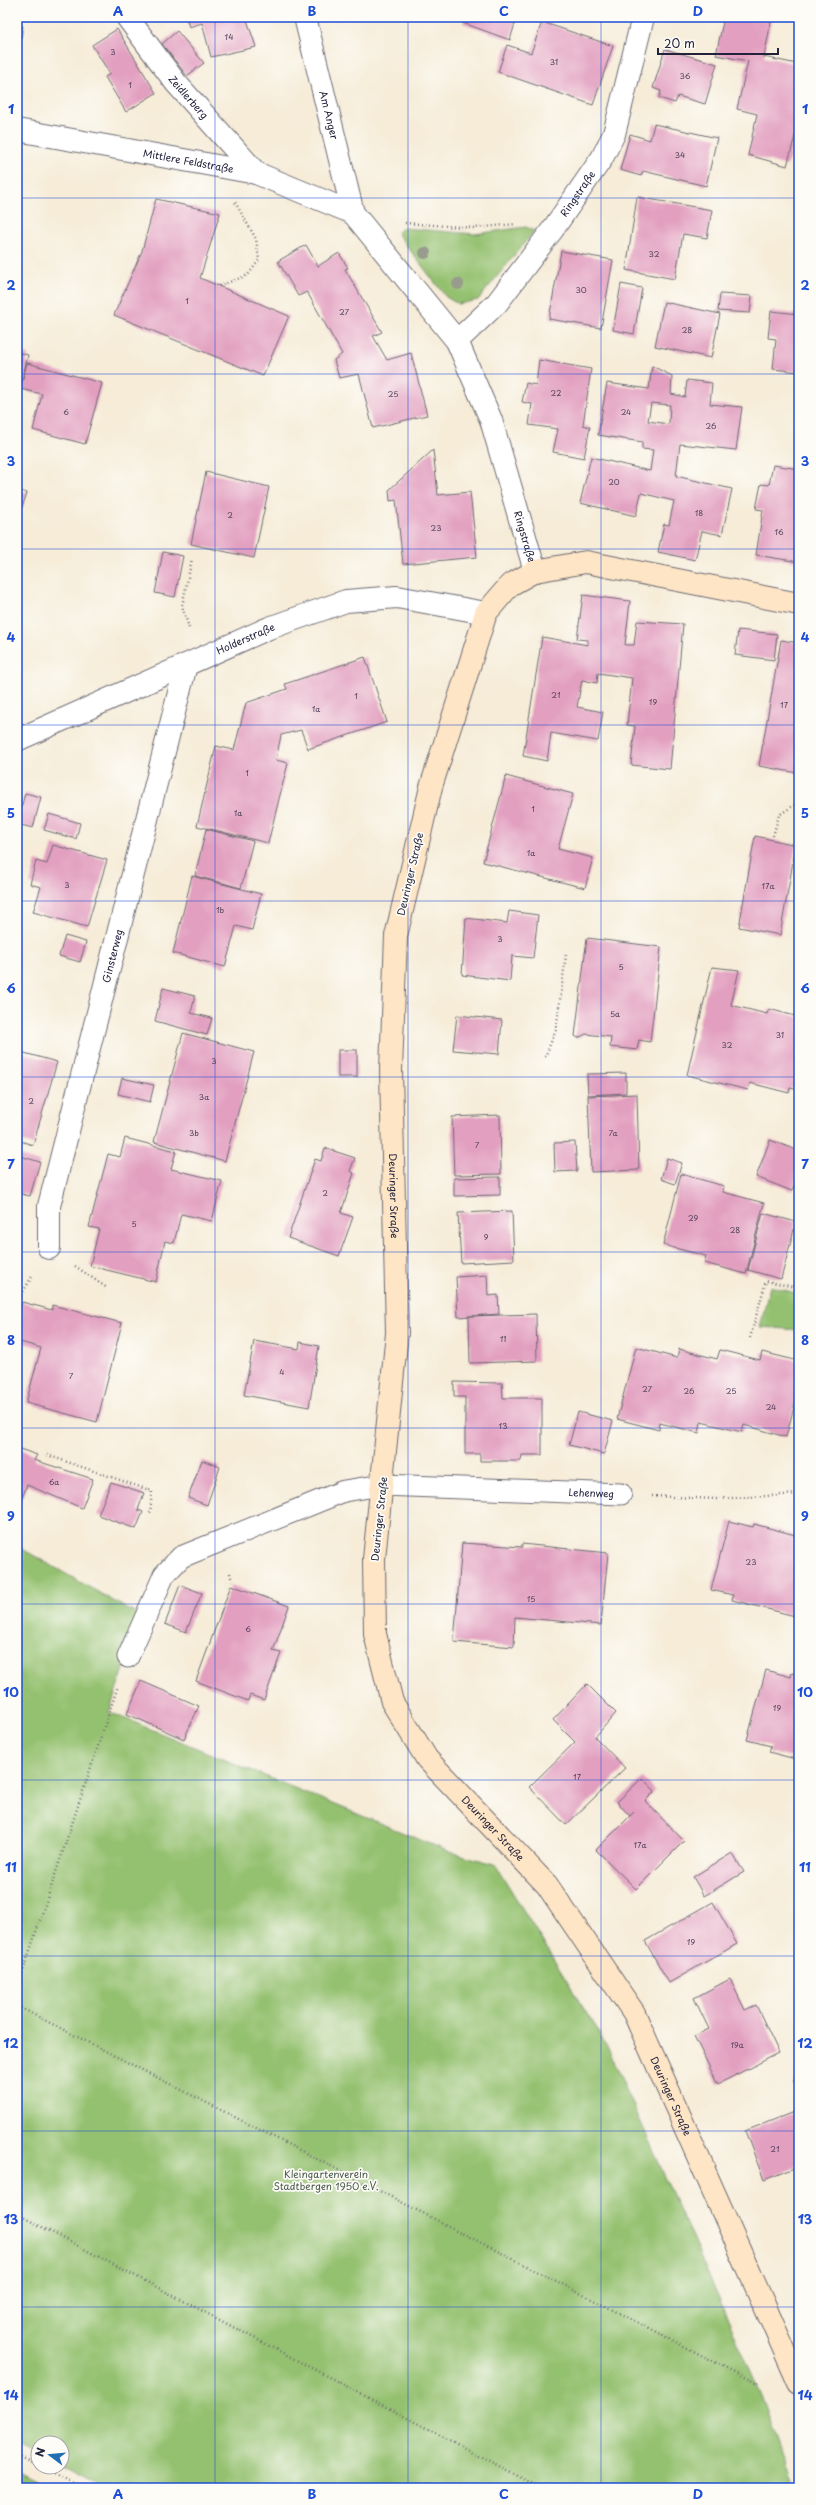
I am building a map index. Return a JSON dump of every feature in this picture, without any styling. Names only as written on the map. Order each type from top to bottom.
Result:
[{"type":"street","name":"Zeidlerberg","points":[[127,17],[176,83],[256,173]]},
{"type":"street","name":"Am Anger","points":[[305,17],[353,213]]},
{"type":"street","name":"Ringstraße","points":[[457,341],[497,302],[553,228],[602,158],[614,134],[643,17]]},
{"type":"street","name":"Mittlere Feldstraße","points":[[17,130],[256,173],[353,213]]},
{"type":"street","name":"Ringstraße","points":[[353,213],[457,341],[491,420],[535,571],[586,562],[799,604]]},
{"type":"street","name":"Deuringer Straße","points":[[535,571],[510,585],[486,613],[431,787],[396,936],[392,1070],[397,1333],[374,1559],[375,1634],[392,1702],[427,1759],[547,1885],[634,2013],[797,2378]]},
{"type":"street","name":"Holderstraße","points":[[17,740],[269,628],[346,601],[397,597],[486,613]]},
{"type":"street","name":"Ginsterweg","points":[[49,1248],[49,1206],[192,662]]},
{"type":"lane","name":"Lehenweg","points":[[128,1657],[164,1575],[181,1557],[344,1492],[382,1485],[621,1494]]},
{"type":"path","points":[[219,286],[248,275],[259,260],[256,239],[234,200],[230,168]]},
{"type":"path","points":[[353,213],[406,223],[476,228],[537,220],[553,228]]},
{"type":"path","points":[[192,559],[182,606],[192,662]]},
{"type":"path","points":[[773,836],[779,816],[796,804],[799,797]]},
{"type":"path","points":[[546,1057],[556,1030],[566,955]]},
{"type":"path","points":[[750,1338],[766,1281],[799,1288]]},
{"type":"path","points":[[47,1455],[152,1491],[150,1514]]},
{"type":"path","name":"Lehenweg","points":[[621,1494],[717,1499],[799,1494]]},
{"type":"path","points":[[17,1989],[128,1657]]},
{"type":"path","points":[[17,2006],[756,2383],[797,2378]]},
{"type":"path","points":[[17,2214],[541,2488]]},
{"type":"path","points":[[17,2455],[30,2462]]},
{"type":"path","points":[[55,2475],[81,2488]]},
{"type":"green space","points":[[526,227],[534,231],[478,300],[458,304],[446,297],[397,233],[403,228],[475,234]]},
{"type":"green space","points":[[770,1286],[799,1294],[799,1330],[760,1327]]},
{"type":"green space","name":"Kleingartenverein Stadtbergen 1950 e.V.","points":[[17,1546],[145,1619],[128,1657],[109,1712],[450,1852],[495,1864],[609,2050],[756,2383],[796,2488],[103,2488],[70,2470],[70,2435],[30,2435],[30,2449],[17,2442]]},
{"type":"green space","points":[[17,2472],[49,2488],[17,2488]]},
{"type":"building","points":[[186,17],[246,17],[256,47],[211,57],[202,23],[189,27]]},
{"type":"building","points":[[465,17],[517,17],[510,40],[463,23]]},
{"type":"building","points":[[702,17],[772,17],[764,57],[797,64],[799,59],[799,121],[787,166],[748,155],[757,114],[737,109],[748,61],[716,55],[723,22]]},
{"type":"building","points":[[542,22],[613,46],[593,105],[498,72],[507,45],[531,53]]},
{"type":"building","points":[[17,25],[23,26],[18,57],[17,57]]},
{"type":"building","points":[[117,29],[156,93],[126,112],[105,77],[110,74],[92,45]]},
{"type":"building","points":[[177,31],[204,63],[187,76],[162,44]]},
{"type":"building","points":[[665,49],[717,64],[705,104],[678,96],[675,103],[659,98],[661,91],[653,88]]},
{"type":"building","points":[[654,124],[717,138],[706,186],[643,171],[641,176],[620,170],[630,134],[650,140]]},
{"type":"building","points":[[637,197],[712,210],[707,238],[683,234],[675,279],[626,270]]},
{"type":"building","points":[[156,199],[220,213],[200,278],[289,316],[263,376],[114,315],[142,251]]},
{"type":"building","points":[[306,245],[318,266],[339,253],[348,268],[345,269],[382,332],[373,336],[387,360],[411,353],[427,415],[373,428],[359,374],[339,378],[334,360],[342,354],[307,292],[298,296],[278,261]]},
{"type":"building","points":[[561,251],[613,260],[601,328],[549,319]]},
{"type":"building","points":[[621,284],[642,288],[634,334],[613,330]]},
{"type":"building","points":[[720,294],[752,296],[750,313],[718,311]]},
{"type":"building","points":[[664,302],[720,314],[711,358],[655,346]]},
{"type":"building","points":[[771,311],[799,314],[799,372],[773,369],[776,339],[768,338]]},
{"type":"building","points":[[17,352],[28,355],[19,393],[17,392]]},
{"type":"building","points":[[539,360],[591,369],[583,425],[590,427],[584,458],[553,452],[558,429],[529,425],[532,404],[522,402],[526,383],[536,385]]},
{"type":"building","points":[[27,363],[102,383],[85,444],[33,430],[42,394],[20,389]]},
{"type":"building","points":[[652,366],[672,376],[671,394],[685,397],[687,380],[712,383],[710,404],[742,407],[736,450],[680,444],[676,476],[732,489],[722,535],[702,531],[695,560],[658,552],[664,524],[669,525],[674,501],[641,493],[636,516],[580,503],[591,457],[650,471],[653,450],[642,449],[642,442],[598,435],[607,383],[649,389]],"holes":[[[651,403],[670,405],[669,424],[648,421]]]},
{"type":"building","points":[[433,450],[438,495],[470,492],[477,557],[403,564],[396,500],[390,501],[389,490]]},
{"type":"building","points":[[773,465],[799,469],[799,562],[756,555],[763,510],[756,509],[761,484],[769,485]]},
{"type":"building","points":[[206,472],[269,487],[254,558],[191,544]]},
{"type":"building","points":[[17,490],[27,493],[17,521]]},
{"type":"building","points":[[163,552],[183,556],[175,597],[155,593]]},
{"type":"building","points":[[583,595],[630,601],[625,645],[634,645],[637,621],[683,624],[670,769],[631,765],[635,726],[627,725],[632,678],[598,673],[597,683],[582,680],[577,707],[603,712],[598,741],[551,733],[547,761],[523,756],[542,637],[588,645],[588,640],[577,639]]},
{"type":"building","points":[[738,630],[777,634],[774,660],[735,655]]},
{"type":"building","points":[[781,640],[799,643],[798,773],[759,766]]},
{"type":"building","points":[[365,657],[387,722],[308,749],[301,730],[281,735],[276,760],[288,763],[268,843],[197,826],[216,746],[234,750],[246,703],[287,689],[285,684]]},
{"type":"building","points":[[506,776],[573,794],[558,849],[593,858],[585,888],[483,862]]},
{"type":"building","points":[[25,793],[41,797],[33,828],[17,824]]},
{"type":"building","points":[[49,814],[80,823],[76,839],[44,830]]},
{"type":"building","points":[[206,829],[253,841],[241,888],[195,876]]},
{"type":"building","points":[[755,836],[796,845],[780,935],[739,927]]},
{"type":"building","points":[[53,845],[107,860],[87,927],[33,912],[41,887],[30,884],[36,861],[47,864]]},
{"type":"building","points":[[192,876],[261,894],[252,930],[236,926],[225,967],[173,953]]},
{"type":"building","points":[[509,911],[538,915],[533,958],[512,956],[510,981],[462,975],[466,918],[507,923]]},
{"type":"building","points":[[65,936],[86,942],[80,962],[59,956]]},
{"type":"building","points":[[587,938],[661,947],[650,1042],[639,1040],[637,1050],[610,1047],[611,1037],[586,1034],[578,1038],[575,1036]]},
{"type":"building","points":[[712,967],[739,970],[731,1005],[767,1014],[769,1009],[799,1017],[799,1090],[790,1088],[789,1093],[750,1083],[748,1090],[687,1075]]},
{"type":"building","points":[[163,988],[195,996],[191,1013],[212,1018],[207,1035],[155,1021]]},
{"type":"building","points":[[457,1015],[502,1020],[499,1054],[453,1050]]},
{"type":"building","points":[[183,1033],[254,1052],[225,1161],[154,1142]]},
{"type":"building","points":[[338,1050],[357,1050],[357,1077],[338,1077]]},
{"type":"building","points":[[17,1051],[57,1062],[33,1145],[17,1140]]},
{"type":"building","points":[[626,1073],[626,1093],[588,1095],[587,1074]]},
{"type":"building","points":[[122,1078],[154,1085],[150,1102],[118,1094]]},
{"type":"building","points":[[637,1094],[639,1170],[591,1172],[588,1096]]},
{"type":"building","points":[[500,1115],[501,1174],[454,1175],[452,1117]]},
{"type":"building","points":[[125,1138],[176,1151],[171,1169],[222,1181],[212,1221],[181,1214],[174,1243],[165,1241],[156,1282],[90,1266],[99,1229],[89,1227],[108,1154],[120,1157]]},
{"type":"building","points":[[770,1140],[799,1151],[799,1174],[792,1191],[756,1177]]},
{"type":"building","points":[[575,1142],[577,1171],[555,1172],[554,1143]]},
{"type":"building","points":[[325,1148],[355,1158],[350,1171],[354,1173],[341,1213],[353,1217],[339,1256],[288,1238],[315,1159],[321,1161]]},
{"type":"building","points":[[17,1155],[40,1162],[30,1196],[17,1193]]},
{"type":"building","points":[[667,1158],[682,1163],[675,1184],[661,1179]]},
{"type":"building","points":[[681,1174],[724,1186],[723,1192],[764,1203],[746,1274],[704,1263],[706,1256],[663,1245]]},
{"type":"building","points":[[500,1177],[500,1195],[454,1196],[454,1178]]},
{"type":"building","points":[[512,1211],[514,1260],[461,1263],[458,1213]]},
{"type":"building","points":[[763,1213],[796,1222],[781,1279],[748,1270]]},
{"type":"building","points":[[487,1275],[488,1296],[498,1295],[499,1314],[458,1317],[456,1277]]},
{"type":"building","points":[[22,1302],[52,1310],[52,1305],[122,1323],[97,1422],[26,1403],[41,1348],[17,1341],[17,1323]]},
{"type":"building","points":[[536,1314],[537,1361],[470,1363],[469,1316]]},
{"type":"building","points":[[254,1341],[299,1349],[300,1342],[319,1346],[309,1407],[244,1395]]},
{"type":"building","points":[[636,1347],[677,1358],[679,1349],[717,1359],[720,1350],[760,1360],[762,1352],[799,1361],[799,1388],[786,1437],[744,1425],[742,1432],[701,1422],[699,1433],[660,1423],[659,1430],[617,1419]]},
{"type":"building","points":[[454,1382],[502,1383],[503,1398],[542,1398],[542,1455],[522,1455],[521,1461],[480,1461],[480,1454],[465,1454],[465,1397],[454,1397]]},
{"type":"building","points":[[578,1412],[613,1421],[604,1454],[569,1445]]},
{"type":"building","points":[[17,1448],[37,1455],[34,1460],[93,1479],[82,1508],[27,1485],[17,1511]]},
{"type":"building","points":[[202,1460],[220,1467],[207,1505],[188,1498]]},
{"type":"building","points":[[111,1482],[144,1493],[138,1510],[143,1512],[136,1529],[98,1515]]},
{"type":"building","points":[[729,1521],[753,1527],[754,1524],[799,1536],[799,1617],[732,1600],[733,1595],[711,1590]]},
{"type":"building","points":[[462,1543],[522,1547],[522,1544],[608,1553],[601,1625],[515,1617],[514,1647],[454,1642]]},
{"type":"building","points":[[180,1585],[202,1593],[186,1632],[165,1624]]},
{"type":"building","points":[[231,1585],[289,1606],[273,1651],[281,1653],[264,1700],[250,1695],[248,1701],[196,1681]]},
{"type":"building","points":[[766,1670],[791,1677],[792,1673],[799,1675],[799,1760],[769,1752],[771,1746],[747,1740]]},
{"type":"building","points":[[141,1681],[199,1706],[184,1739],[127,1714]]},
{"type":"building","points":[[587,1684],[616,1713],[595,1737],[625,1768],[566,1825],[529,1787],[575,1742],[553,1720]]},
{"type":"building","points":[[642,1778],[655,1791],[645,1801],[684,1841],[636,1889],[596,1850],[630,1816],[617,1802]]},
{"type":"building","points":[[732,1853],[744,1872],[704,1896],[693,1877]]},
{"type":"building","points":[[713,1902],[737,1944],[669,1983],[645,1941]]},
{"type":"building","points":[[730,1979],[745,2010],[756,2005],[779,2053],[718,2084],[694,2036],[709,2029],[694,1998]]},
{"type":"building","points":[[799,2077],[799,2092],[793,2080]]},
{"type":"building","points":[[799,2110],[799,2166],[764,2180],[745,2131]]}]
